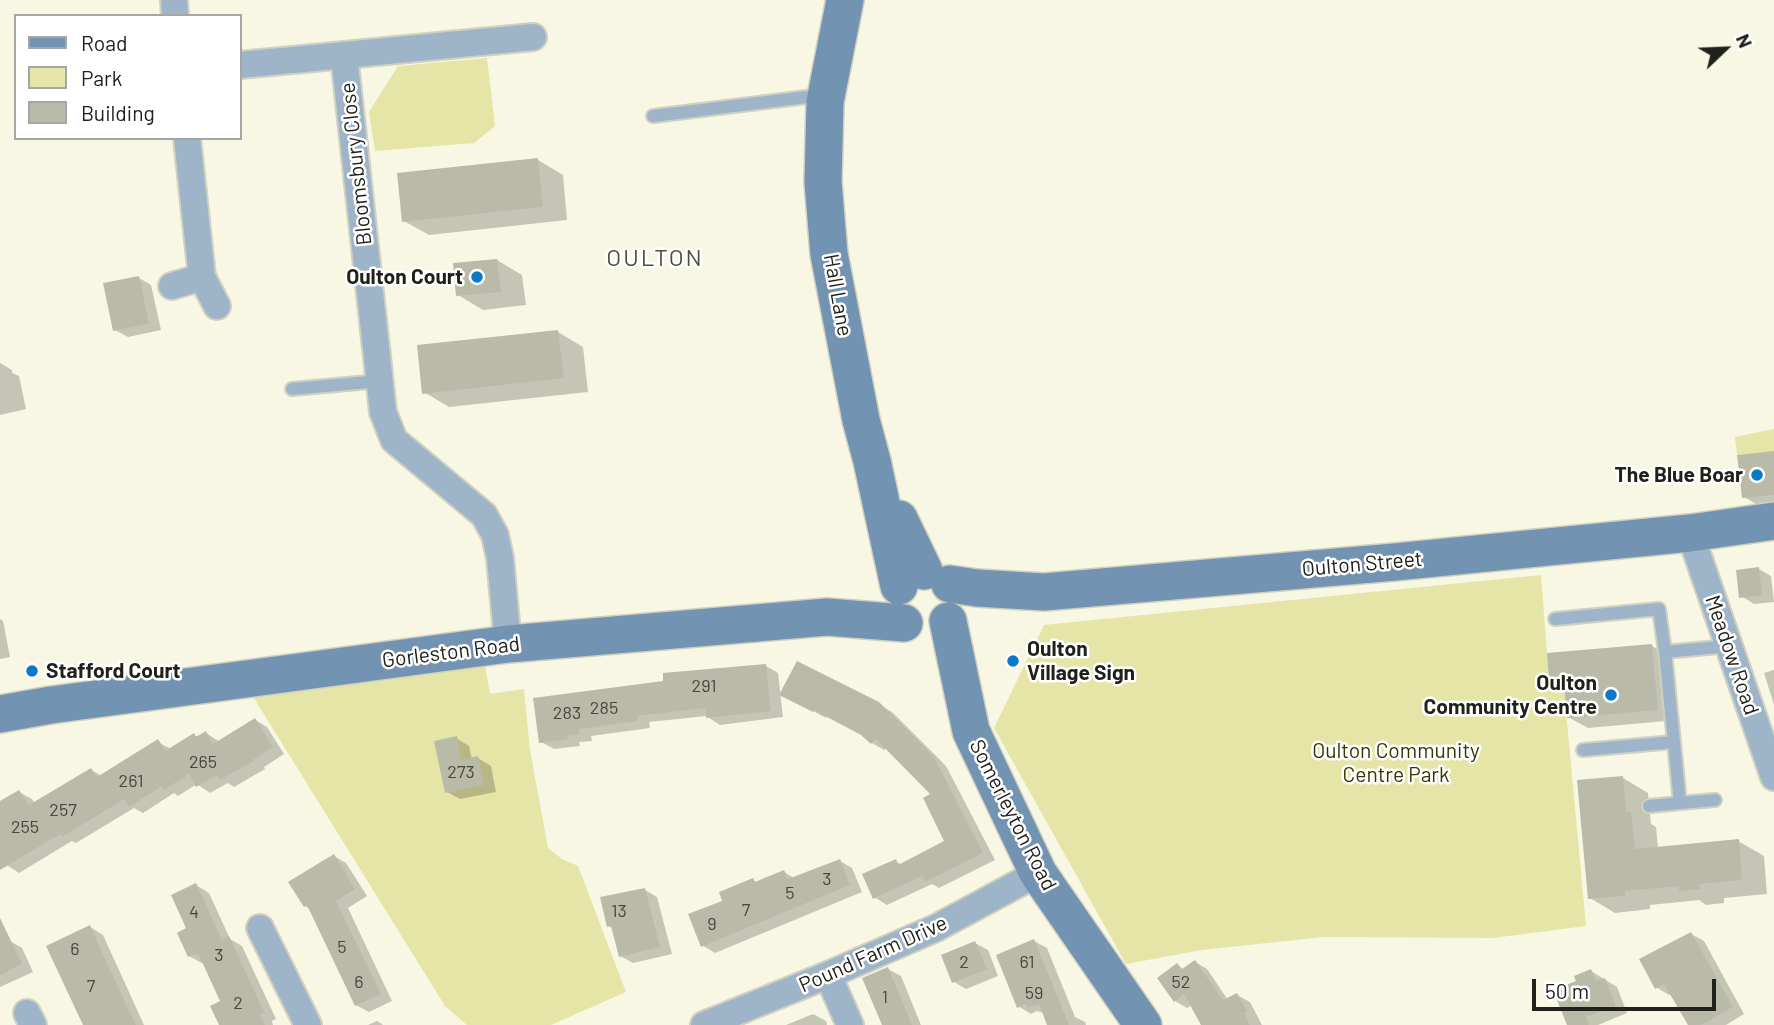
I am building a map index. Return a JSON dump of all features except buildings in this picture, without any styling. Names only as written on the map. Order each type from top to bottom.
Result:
[{"type":"main road","name":"Hall Lane","points":[[845,0],[825,102],[823,182],[829,254],[861,421],[872,461],[924,602]]},
{"type":"main road","name":"Oulton Street","points":[[924,602],[1395,562],[1690,533],[1774,521]]},
{"type":"main road","name":"Gorleston Road","points":[[0,714],[64,703],[508,644],[827,617],[924,602]]},
{"type":"main road","name":"Somerleyton Road","points":[[924,602],[971,731],[1038,873],[1143,1025]]},
{"type":"street","name":"Bloomsbury Close","points":[[242,65],[533,37]]},
{"type":"street","name":"Bloomsbury Close","points":[[344,55],[383,412],[394,440],[484,515],[495,535],[500,558],[508,644]]},
{"type":"street","points":[[187,140],[202,277],[217,306]]},
{"type":"street","points":[[172,286],[202,277]]},
{"type":"street","name":"Meadow Road","points":[[1690,533],[1774,776]]},
{"type":"street","name":"Pound Farm Drive","points":[[704,1025],[936,928],[1038,873]]},
{"type":"street","points":[[260,928],[308,1025]]},
{"type":"street","points":[[828,975],[850,1025]]},
{"type":"lane","points":[[653,116],[827,95]]},
{"type":"lane","points":[[292,389],[380,382]]},
{"type":"lane","points":[[1555,619],[1659,609],[1680,803]]},
{"type":"lane","points":[[1665,652],[1729,646]]},
{"type":"lane","points":[[1583,750],[1674,742]]},
{"type":"lane","points":[[1648,806],[1715,800]]},
{"type":"green space","points":[[487,58],[495,126],[474,143],[375,151],[369,112],[398,66]]},
{"type":"green space","points":[[1774,429],[1774,451],[1737,455],[1735,437]]},
{"type":"green space","name":"Oulton Community Centre Park","points":[[1541,575],[1549,679],[1563,679],[1586,926],[1493,938],[1323,937],[1202,950],[1126,964],[994,728],[1044,625]]},
{"type":"green space","points":[[485,666],[490,694],[524,689],[530,750],[548,848],[562,859],[578,866],[626,992],[551,1025],[467,1025],[445,1006],[252,695]]},
{"type":"place","name":"Oulton Court","points":[[477,277]]},
{"type":"place","name":"The Blue Boar","points":[[1757,475]]},
{"type":"place","name":"Oulton Village Sign","points":[[1013,661]]},
{"type":"place","name":"Stafford Court","points":[[32,671]]},
{"type":"place","name":"Oulton Community Centre","points":[[1611,695]]},
{"type":"district","name":"OULTON","points":[[655,258]]}]
